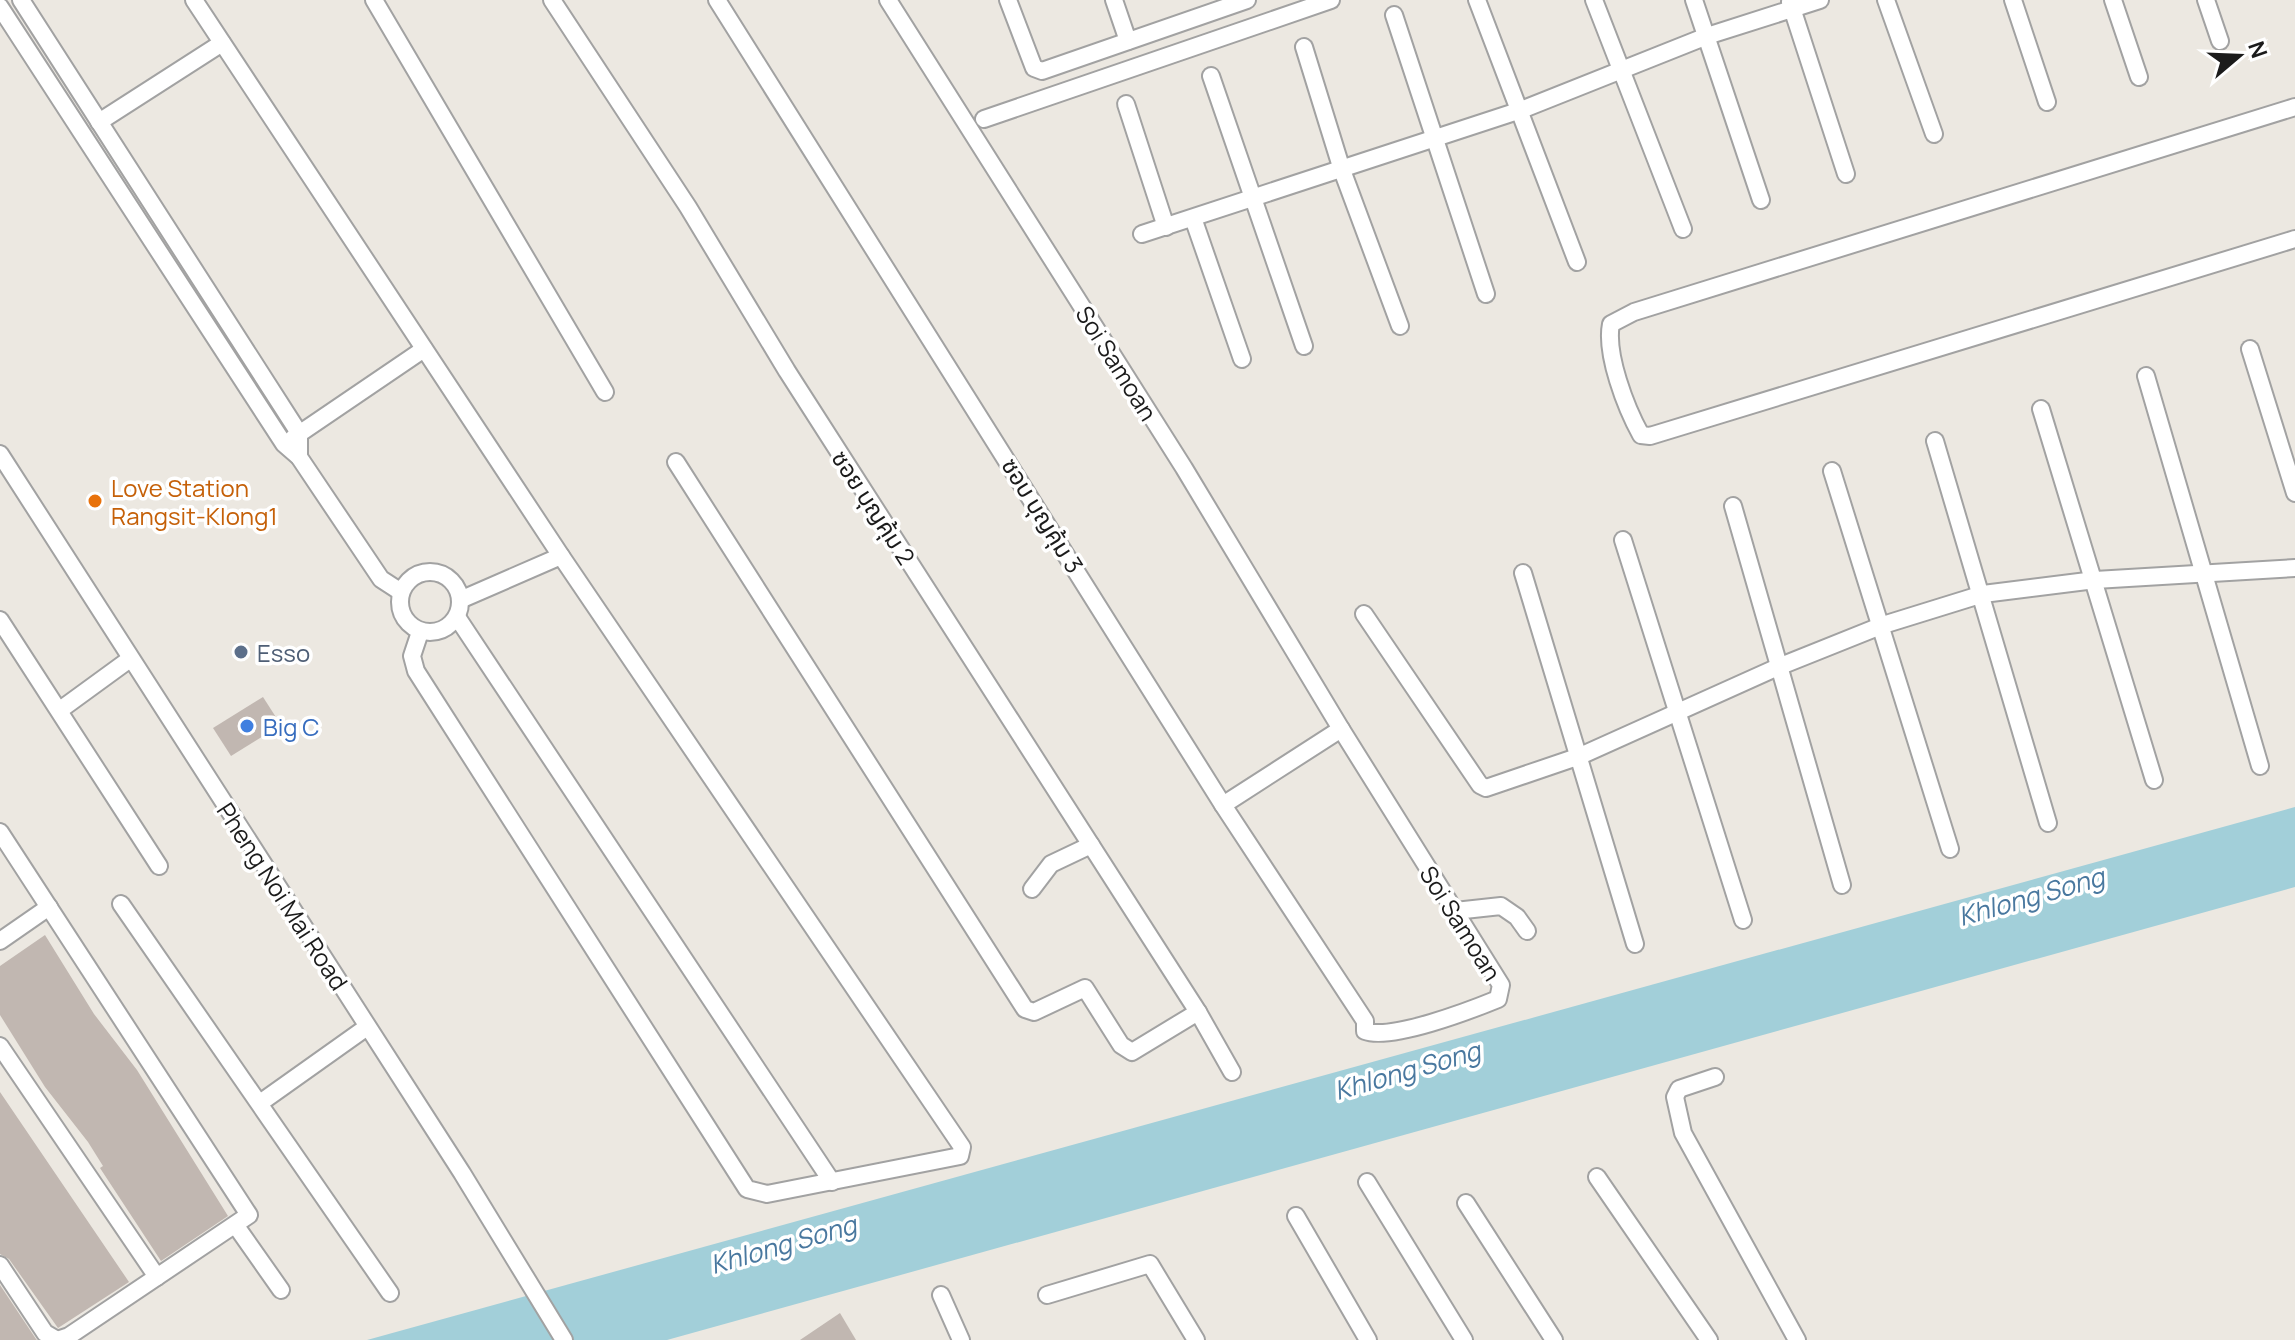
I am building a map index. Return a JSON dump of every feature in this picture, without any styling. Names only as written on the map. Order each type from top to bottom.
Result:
[{"type":"street","points":[[21,0],[299,433],[299,457]]},
{"type":"street","points":[[194,0],[561,556],[962,1147],[960,1156],[954,1160],[767,1194],[747,1189],[416,671],[412,656],[420,632]]},
{"type":"street","points":[[374,0],[605,392]]},
{"type":"street","name":"ซอย บุญคุ้ม 2","points":[[552,0],[688,207],[787,371],[1198,1012],[1232,1072]]},
{"type":"street","name":"ซอบ บุญคุ้ม 3","points":[[717,0],[1223,805],[1365,1021],[1365,1031]]},
{"type":"street","name":"Soi Samoan","points":[[888,0],[1184,468],[1341,729],[1501,985],[1498,999],[1432,1022],[1374,1035],[1365,1031]]},
{"type":"street","points":[[1008,0],[1037,70],[1128,41],[1225,3],[1247,0]]},
{"type":"street","points":[[1114,0],[1128,41]]},
{"type":"street","points":[[984,119],[1331,0]]},
{"type":"street","points":[[1477,0],[1577,262]]},
{"type":"street","points":[[1594,0],[1683,229]]},
{"type":"street","points":[[1694,0],[1761,200]]},
{"type":"street","points":[[1142,234],[1521,110],[1791,4],[1820,0]]},
{"type":"street","points":[[1886,0],[1934,134]]},
{"type":"street","points":[[2013,0],[2047,102]]},
{"type":"street","points":[[2113,0],[2139,77]]},
{"type":"street","points":[[2206,0],[2220,41]]},
{"type":"street","points":[[1791,4],[1846,174]]},
{"type":"street","points":[[0,7],[284,444],[299,457],[381,579],[401,592]]},
{"type":"street","points":[[1394,15],[1486,294]]},
{"type":"street","points":[[99,122],[222,43]]},
{"type":"street","points":[[1304,47],[1342,170],[1400,326]]},
{"type":"street","points":[[1211,76],[1304,346]]},
{"type":"street","points":[[1126,104],[1166,227]]},
{"type":"street","points":[[2295,107],[1634,312],[1611,324],[1611,344],[1631,417],[1641,435],[1650,436],[2295,239]]},
{"type":"street","points":[[1193,218],[1242,359]]},
{"type":"street","points":[[284,444],[424,349]]},
{"type":"street","points":[[2250,349],[2295,493]]},
{"type":"street","points":[[2146,376],[2260,766]]},
{"type":"street","points":[[2041,409],[2154,780]]},
{"type":"street","points":[[1935,441],[1983,594],[2048,823]]},
{"type":"street","name":"Pheng Noi Mai Road","points":[[0,454],[522,1269],[564,1340]]},
{"type":"street","points":[[676,462],[1025,1009],[1034,1012],[1085,988],[1121,1045],[1132,1052],[1198,1012]]},
{"type":"street","points":[[1832,471],[1883,625],[1950,849]]},
{"type":"street","points":[[1733,506],[1842,885]]},
{"type":"street","points":[[1623,540],[1743,920]]},
{"type":"street","points":[[561,556],[458,608],[444,629],[420,632],[401,613],[401,592],[410,578],[430,572],[452,582],[458,608],[832,1182]]},
{"type":"street","points":[[1364,614],[1480,785],[1491,787],[1580,756],[1680,714],[1778,667],[1883,625],[1983,594],[2095,580],[2295,568]]},
{"type":"street","points":[[1523,573],[1635,944]]},
{"type":"street","points":[[0,620],[159,866]]},
{"type":"street","points":[[60,710],[130,659]]},
{"type":"street","points":[[1223,805],[1341,729]]},
{"type":"street","points":[[0,832],[248,1209],[249,1215],[69,1336],[57,1340],[45,1333],[0,1265]]},
{"type":"street","points":[[1032,889],[1051,864],[1091,845]]},
{"type":"street","points":[[121,904],[390,1293]]},
{"type":"street","points":[[1455,911],[1501,906],[1517,917],[1527,931]]},
{"type":"street","points":[[0,941],[49,907]]},
{"type":"street","points":[[260,1103],[367,1027]]},
{"type":"street","points":[[0,1046],[157,1277]]},
{"type":"street","points":[[1715,1077],[1679,1089],[1675,1097],[1683,1133],[1797,1340]]},
{"type":"street","points":[[1597,1177],[1709,1340]]},
{"type":"street","points":[[1367,1182],[1464,1340]]},
{"type":"street","points":[[1466,1203],[1554,1340]]},
{"type":"street","points":[[1296,1216],[1368,1340]]},
{"type":"street","points":[[236,1226],[281,1290]]},
{"type":"street","points":[[1047,1295],[1150,1264],[1196,1340]]},
{"type":"street","points":[[941,1295],[961,1340]]},
{"type":"water","name":"Khlong Song","points":[[2295,807],[2295,887],[667,1340],[367,1340]]},
{"type":"building","name":"Big C","points":[[263,697],[281,725],[231,756],[213,728]]},
{"type":"building","points":[[45,935],[94,1014],[137,1070],[228,1216],[161,1261],[100,1168],[103,1166],[88,1142],[45,1087],[0,1015],[0,966]]},
{"type":"building","points":[[0,1092],[129,1282],[58,1328],[9,1259],[0,1254]]},
{"type":"building","points":[[0,1285],[36,1339],[37,1340],[0,1340]]},
{"type":"building","points":[[840,1313],[856,1340],[800,1340]]},
{"type":"place","name":"Love Station Rangsit-Klong1","points":[[95,501]]},
{"type":"place","name":"Esso","points":[[241,652]]},
{"type":"place","name":"Big C","points":[[247,726]]}]
